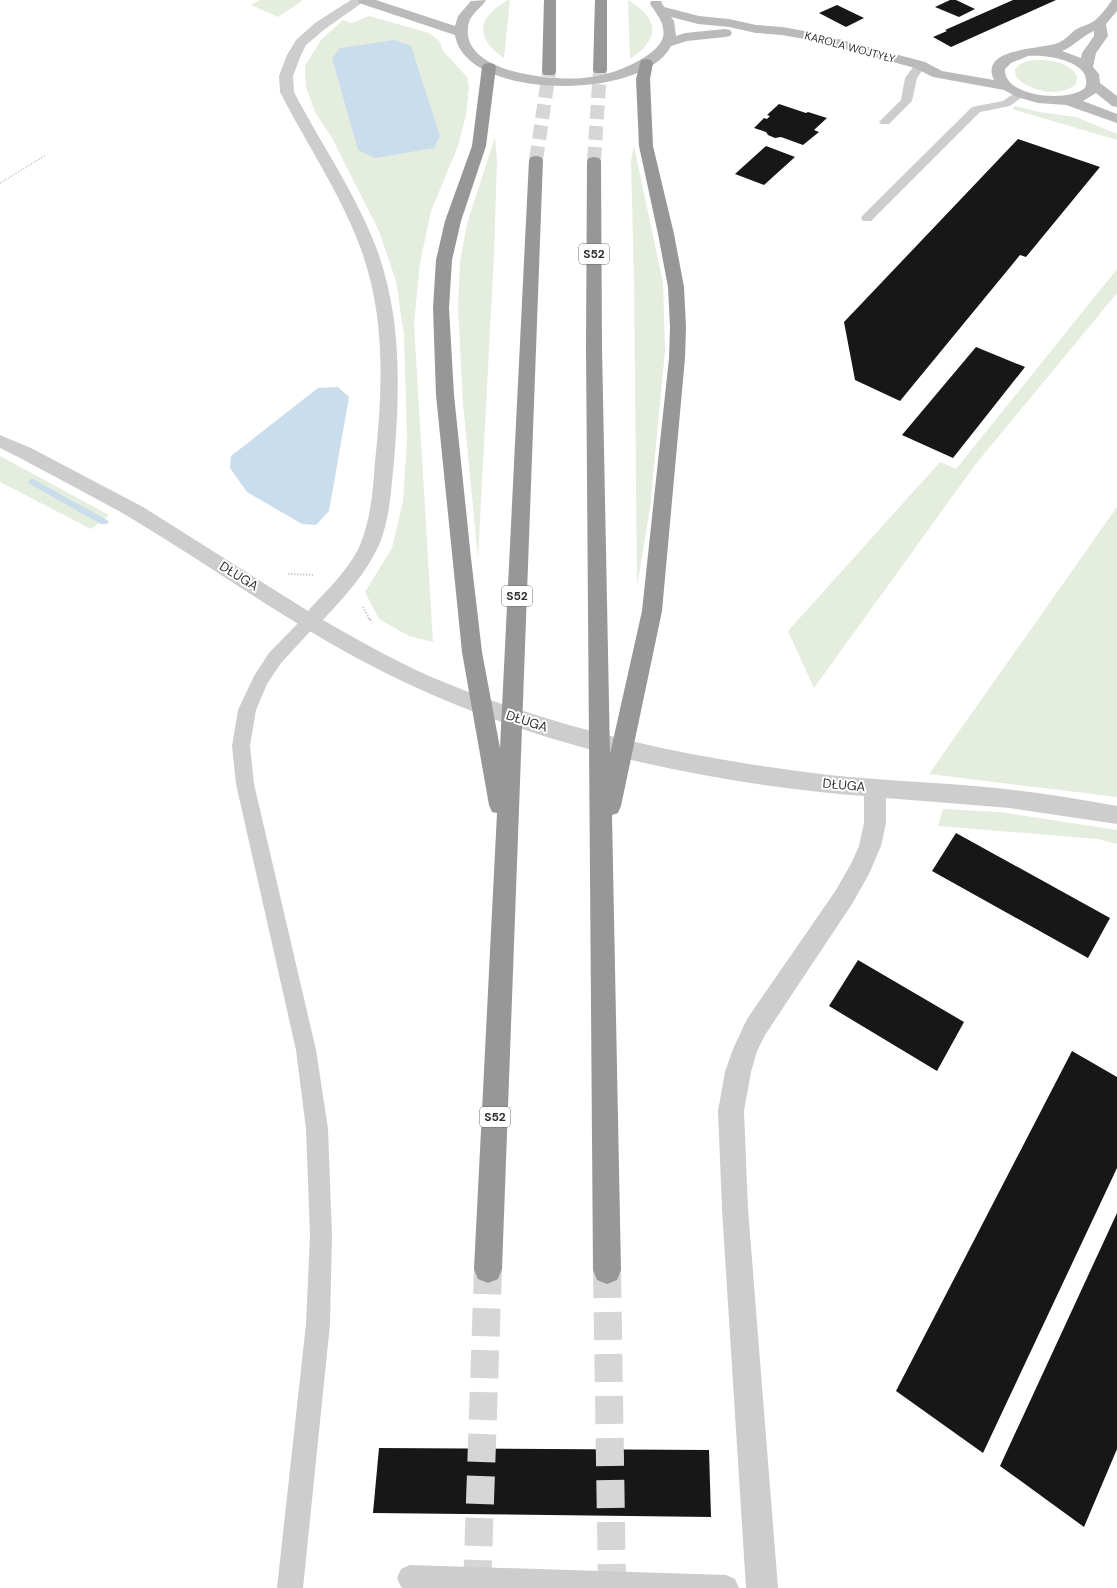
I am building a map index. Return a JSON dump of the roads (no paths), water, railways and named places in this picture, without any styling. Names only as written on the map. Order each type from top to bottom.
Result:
[{"type":"highway","points":[[549,72],[550,0]]},
{"type":"highway","points":[[600,70],[601,0]]},
{"type":"highway","points":[[602,845],[652,611],[677,358],[678,327],[676,286],[646,146],[643,85],[646,63]]},
{"type":"highway","points":[[489,67],[479,146],[453,221],[444,260],[441,308],[446,402],[461,558],[472,652],[508,845]]},
{"type":"highway","name":"S52","points":[[488,1269],[508,845],[527,346],[536,160]]},
{"type":"highway","name":"S52","points":[[594,161],[594,347],[607,1270]]},
{"type":"street","points":[[310,621],[342,585],[358,564],[368,545],[375,526],[381,494],[388,422],[388,356],[386,315],[379,278],[364,235],[343,193],[287,92],[286,76],[294,55],[301,43],[320,26],[360,0]]},
{"type":"street","points":[[364,0],[381,7],[460,32]]},
{"type":"street","name":"KAROLA WOJTYŁY","points":[[651,0],[662,10],[670,26],[670,35],[667,43]]},
{"type":"street","points":[[1045,52],[1064,45],[1081,32],[1099,24],[1117,3]]},
{"type":"street","points":[[456,10],[475,4]]},
{"type":"street","points":[[475,4],[462,20],[460,32],[463,42],[469,51],[489,67],[524,79],[564,83],[604,80],[636,69],[661,53],[667,43]]},
{"type":"street","points":[[381,7],[419,12],[434,12]]},
{"type":"street","name":"KAROLA WOJTYŁY","points":[[662,10],[687,18],[816,37],[920,65],[938,74],[1008,87]]},
{"type":"street","points":[[1086,68],[1089,53],[1101,36],[1099,24]]},
{"type":"street","name":"KAROLA WOJTYŁY","points":[[667,43],[696,36],[756,29]]},
{"type":"street","points":[[1094,85],[1088,93],[1083,96],[1066,100],[1038,99],[1020,94],[1008,87],[1002,82],[998,72],[1001,63],[1006,58],[1019,53],[1045,52],[1064,55],[1086,68],[1092,75],[1094,85],[1117,103]]},
{"type":"street","points":[[984,65],[1001,63]]},
{"type":"street","name":"KAROLA WOJTYŁY","points":[[920,65],[966,66]]},
{"type":"street","points":[[1066,100],[1117,119]]},
{"type":"street","name":"DŁUGA","points":[[0,441],[145,517],[310,621],[382,662],[460,698],[549,729],[634,752],[709,767],[814,783],[1023,800],[1117,816]]},
{"type":"street","points":[[762,1588],[735,1209],[732,1111],[738,1072],[745,1049],[756,1027],[844,897],[861,867],[870,846],[875,823],[876,788]]},
{"type":"lane","points":[[885,122],[906,101],[911,78],[920,65]]},
{"type":"lane","points":[[867,218],[976,109],[1006,104],[1020,94]]},
{"type":"lane","points":[[290,1588],[318,1324],[321,1235],[317,1129],[306,1050],[244,784],[241,746],[247,710],[260,681],[275,658],[310,621]]},
{"type":"lane","points":[[410,1578],[726,1588]]},
{"type":"water","points":[[395,40],[411,46],[440,136],[434,148],[375,158],[358,150],[332,58],[340,48]]},
{"type":"water","points":[[338,387],[349,397],[329,511],[316,525],[302,524],[247,492],[230,468],[231,456],[318,388]]},
{"type":"waterway","points":[[33,482],[104,522]]},
{"type":"tunnel","points":[[594,161],[600,70]]},
{"type":"tunnel","points":[[536,160],[549,72]]},
{"type":"tunnel","points":[[477,1588],[488,1269]]},
{"type":"tunnel","points":[[607,1270],[612,1588]]}]
